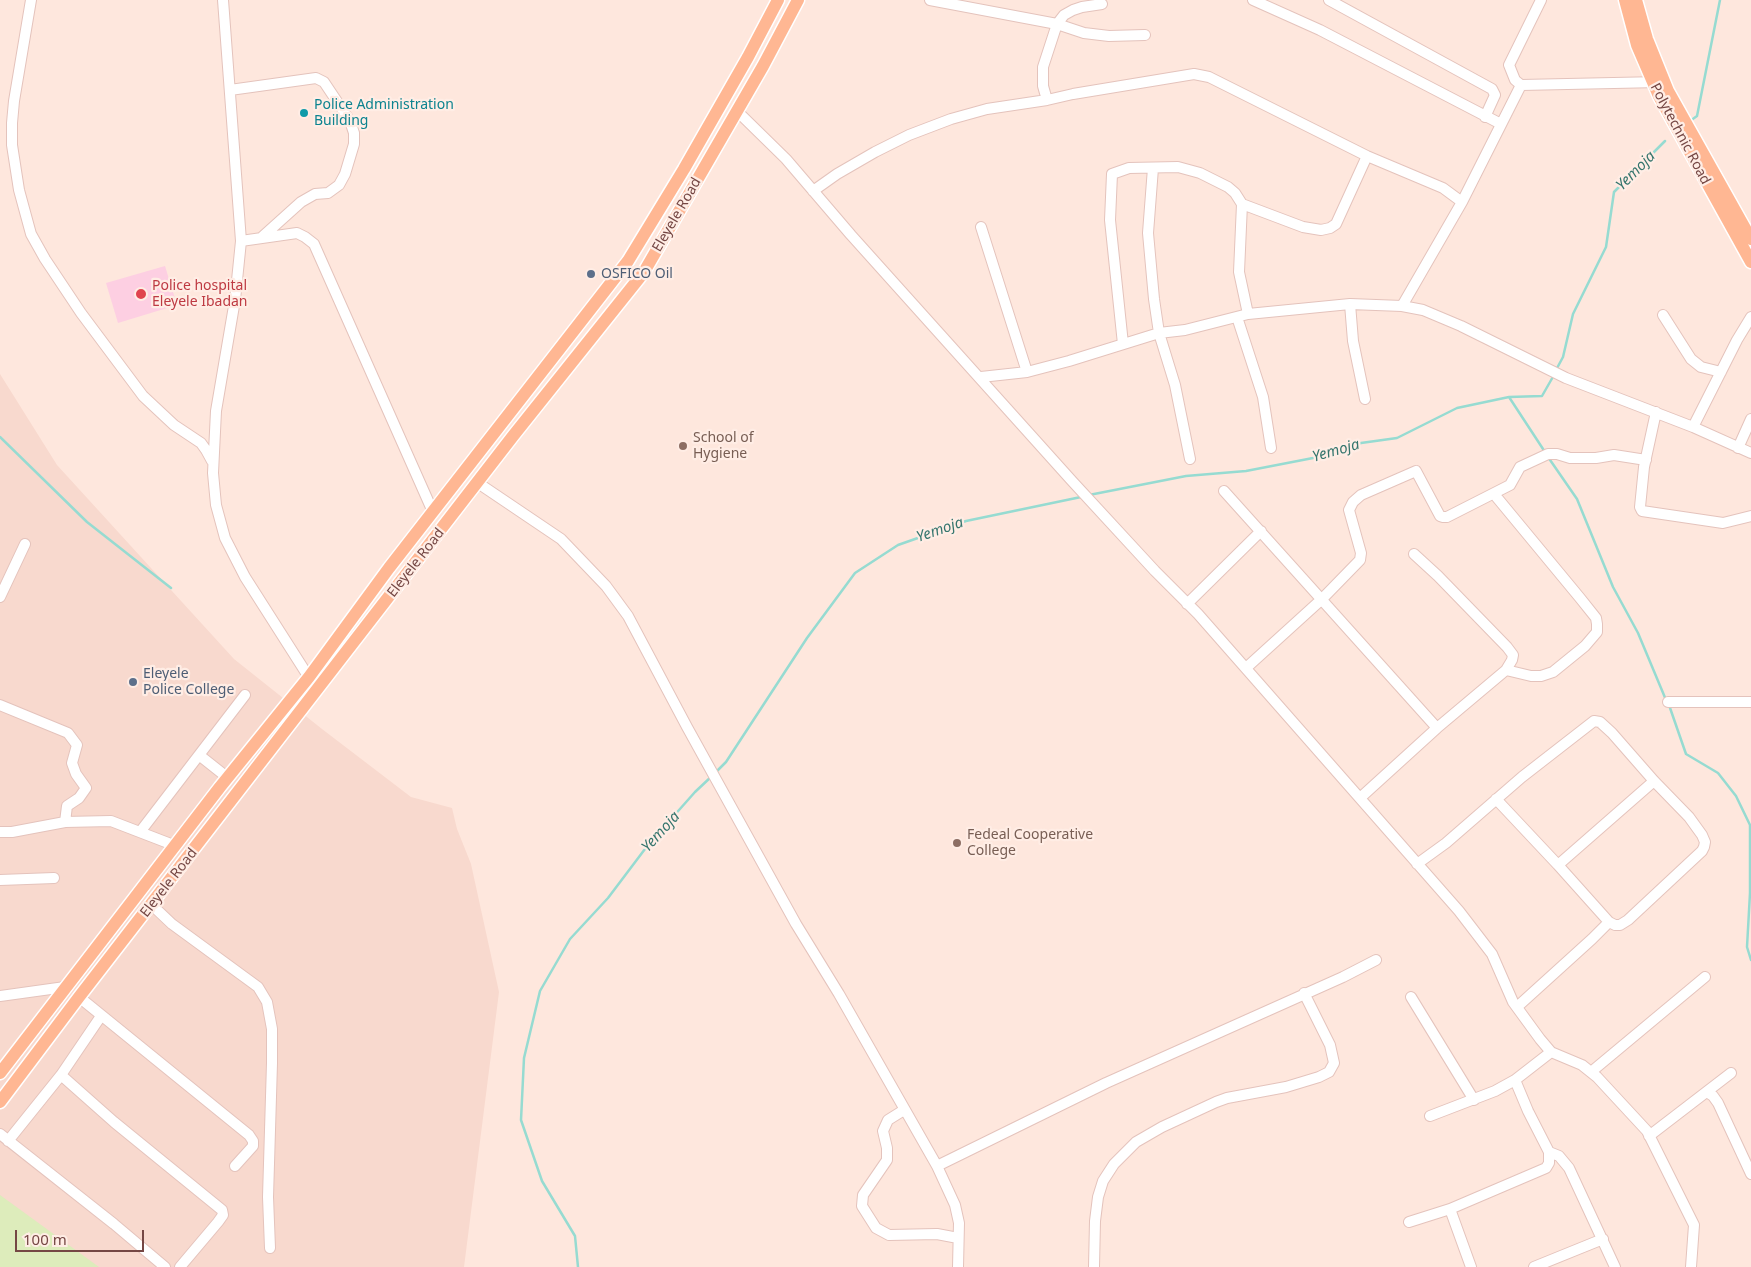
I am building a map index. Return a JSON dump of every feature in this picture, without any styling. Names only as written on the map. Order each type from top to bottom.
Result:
[{"type":"main road","name":"Eleyele Road","points":[[0,1073],[228,778],[309,677],[433,512],[628,261],[684,169],[778,0]]},
{"type":"main road","name":"Eleyele Road","points":[[0,1102],[317,690],[644,272],[763,66],[798,0]]},
{"type":"main road","name":"Polytechnic Road","points":[[1625,0],[1637,45],[1751,239]]},
{"type":"main road","name":"Polytechnic Road","points":[[1636,0],[1658,82],[1676,129],[1751,262]]},
{"type":"main road","points":[[628,261],[644,272]]},
{"type":"street","points":[[31,0],[14,101],[12,145],[19,190],[31,234],[70,296],[143,396],[174,425],[201,443],[214,464]]},
{"type":"street","points":[[223,0],[241,241],[236,300],[216,411],[213,481],[216,505],[225,538],[245,577],[317,690]]},
{"type":"street","points":[[930,0],[1057,24],[1084,33],[1109,36],[1145,35]]},
{"type":"street","points":[[1253,0],[1320,30],[1485,117],[1502,124]]},
{"type":"street","points":[[1329,0],[1492,89],[1495,95],[1485,117]]},
{"type":"street","points":[[1541,0],[1509,65],[1515,80],[1521,85],[1658,82]]},
{"type":"street","points":[[1047,100],[1043,86],[1043,67],[1057,24],[1064,15],[1073,10],[1102,4]]},
{"type":"street","points":[[813,191],[837,174],[875,152],[910,135],[951,119],[987,109],[1194,74],[1208,78],[1367,156],[1443,188],[1462,202]]},
{"type":"street","points":[[230,90],[316,78],[324,82],[350,121],[354,133],[354,144],[346,174],[339,185],[328,192],[315,194],[301,202],[262,238]]},
{"type":"street","points":[[1402,306],[1462,202],[1521,85]]},
{"type":"street","points":[[737,111],[786,159],[1072,481],[1094,502],[1246,668],[1459,911],[1492,954],[1517,1007],[1551,1052],[1582,1064],[1649,1136],[1694,1225],[1691,1267]]},
{"type":"street","points":[[1242,204],[1303,227],[1321,230],[1330,228],[1336,224],[1367,156]]},
{"type":"street","points":[[1122,344],[1110,220],[1112,174],[1129,168],[1178,167],[1200,173],[1228,187],[1235,193],[1242,204],[1239,272],[1248,314]]},
{"type":"street","points":[[1153,168],[1148,234],[1150,263],[1159,333],[1175,385],[1190,459]]},
{"type":"street","points":[[981,227],[1027,372]]},
{"type":"street","points":[[241,241],[297,233],[314,244],[433,512]]},
{"type":"street","points":[[981,377],[1027,372],[1070,361],[1159,333],[1185,330],[1248,314],[1350,304],[1402,306],[1423,310],[1461,326],[1566,378],[1656,412],[1751,453]]},
{"type":"street","points":[[1350,304],[1353,341],[1365,400]]},
{"type":"street","points":[[1663,315],[1691,359],[1701,367],[1721,372]]},
{"type":"street","points":[[1237,317],[1263,397],[1271,448]]},
{"type":"street","points":[[1693,427],[1751,317]]},
{"type":"street","points":[[1656,412],[1646,460],[1640,507],[1642,511],[1723,524],[1751,516]]},
{"type":"street","points":[[1738,448],[1751,419]]},
{"type":"street","points":[[1246,668],[1322,599],[1360,560],[1361,553],[1349,510],[1353,502],[1361,495],[1416,471],[1440,516],[1447,517],[1510,485],[1520,467],[1545,455],[1557,454],[1570,458],[1596,458],[1614,455],[1646,460]]},
{"type":"street","points":[[478,483],[561,539],[606,586],[628,616],[796,924],[839,994],[937,1166],[955,1205],[959,1223],[958,1267]]},
{"type":"street","points":[[1224,491],[1436,728]]},
{"type":"street","points":[[1494,494],[1596,618],[1598,627],[1597,632],[1584,646],[1553,672],[1541,676],[1531,676],[1506,670]]},
{"type":"street","points":[[1187,604],[1261,531]]},
{"type":"street","points":[[0,597],[25,544]]},
{"type":"street","points":[[1360,798],[1436,728],[1506,670],[1512,660],[1513,655],[1507,647],[1414,554]]},
{"type":"street","points":[[140,832],[245,694]]},
{"type":"street","points":[[1668,702],[1751,702]]},
{"type":"street","points":[[0,705],[68,734],[77,745],[72,763],[76,774],[86,788],[79,798],[67,806],[65,822]]},
{"type":"street","points":[[1417,864],[1446,843],[1496,799],[1594,721],[1600,722],[1612,732],[1700,830],[1705,842],[1704,847],[1702,851],[1624,923],[1615,926],[1609,922],[1496,799]]},
{"type":"street","points":[[199,755],[228,778]]},
{"type":"street","points":[[1558,865],[1654,781]]},
{"type":"street","points":[[0,832],[12,832],[65,822],[111,820],[176,846]]},
{"type":"street","points":[[0,880],[54,878]]},
{"type":"street","points":[[152,905],[172,924],[258,987],[267,1002],[272,1029],[268,1197],[270,1248]]},
{"type":"street","points":[[1517,1007],[1609,922]]},
{"type":"street","points":[[937,1166],[1106,1083],[1376,960]]},
{"type":"street","points":[[1591,1072],[1705,977]]},
{"type":"street","points":[[0,996],[65,987]]},
{"type":"street","points":[[1094,1267],[1095,1220],[1098,1197],[1103,1181],[1114,1164],[1136,1142],[1162,1127],[1216,1102],[1286,1087],[1329,1072],[1334,1063],[1330,1045],[1304,993]]},
{"type":"street","points":[[79,997],[249,1135],[253,1141],[253,1146],[235,1166]]},
{"type":"street","points":[[1411,997],[1474,1100]]},
{"type":"street","points":[[101,1016],[61,1075],[4,1137],[165,1267]]},
{"type":"street","points":[[1430,1116],[1474,1100],[1515,1080],[1551,1052]]},
{"type":"street","points":[[1649,1136],[1731,1073]]},
{"type":"street","points":[[61,1075],[114,1122],[222,1210],[223,1215],[218,1222],[180,1267]]},
{"type":"street","points":[[1410,1222],[1450,1209],[1546,1168],[1549,1163],[1549,1152],[1515,1080]]},
{"type":"street","points":[[1707,1092],[1718,1103],[1751,1174]]},
{"type":"street","points":[[904,1110],[888,1120],[883,1131],[887,1148],[887,1160],[863,1195],[862,1206],[876,1228],[889,1235],[937,1234],[958,1238]]},
{"type":"street","points":[[1549,1152],[1559,1156],[1568,1168],[1615,1267]]},
{"type":"street","points":[[1450,1209],[1471,1267]]},
{"type":"street","points":[[1534,1267],[1603,1239]]},
{"type":"shaded area","name":"Police hospital Eleyele Ibadan","points":[[165,266],[177,305],[118,323],[106,283]]},
{"type":"shaded area","points":[[0,374],[57,465],[234,659],[411,797],[452,808],[457,829],[471,864],[499,992],[464,1267],[0,1267]]},
{"type":"green space","points":[[0,1195],[99,1267],[0,1267]]},
{"type":"waterway","name":"Yemoja","points":[[1690,121],[1697,116],[1720,0]]},
{"type":"waterway","name":"Yemoja","points":[[1556,370],[1563,357],[1573,314],[1606,247],[1614,192],[1665,141]]},
{"type":"waterway","name":"Yemoja","points":[[1089,495],[1186,476],[1246,471],[1313,458],[1361,443],[1397,438],[1457,408],[1509,397],[1542,396],[1554,375]]},
{"type":"waterway","points":[[1509,397],[1545,452]]},
{"type":"waterway","points":[[0,437],[87,522],[171,588]]},
{"type":"waterway","points":[[1548,457],[1577,499],[1613,587],[1638,633],[1666,700]]},
{"type":"waterway","name":"Yemoja","points":[[716,772],[726,762],[807,638],[855,573],[898,545],[966,521],[1081,497]]},
{"type":"waterway","points":[[1669,705],[1686,754],[1718,773],[1736,796],[1750,825],[1750,893],[1747,947],[1751,960]]},
{"type":"waterway","name":"Yemoja","points":[[578,1267],[575,1236],[542,1181],[521,1120],[524,1058],[540,991],[570,939],[608,898],[648,845],[695,792],[712,776]]},
{"type":"place","name":"Police Administration Building","points":[[304,113]]},
{"type":"place","name":"OSFICO Oil","points":[[591,274]]},
{"type":"place","name":"Police hospital Eleyele Ibadan","points":[[141,294]]},
{"type":"place","name":"School of Hygiene","points":[[683,446]]},
{"type":"place","name":"Eleyele Police College","points":[[133,682]]},
{"type":"place","name":"Fedeal Cooperative College","points":[[957,843]]}]
